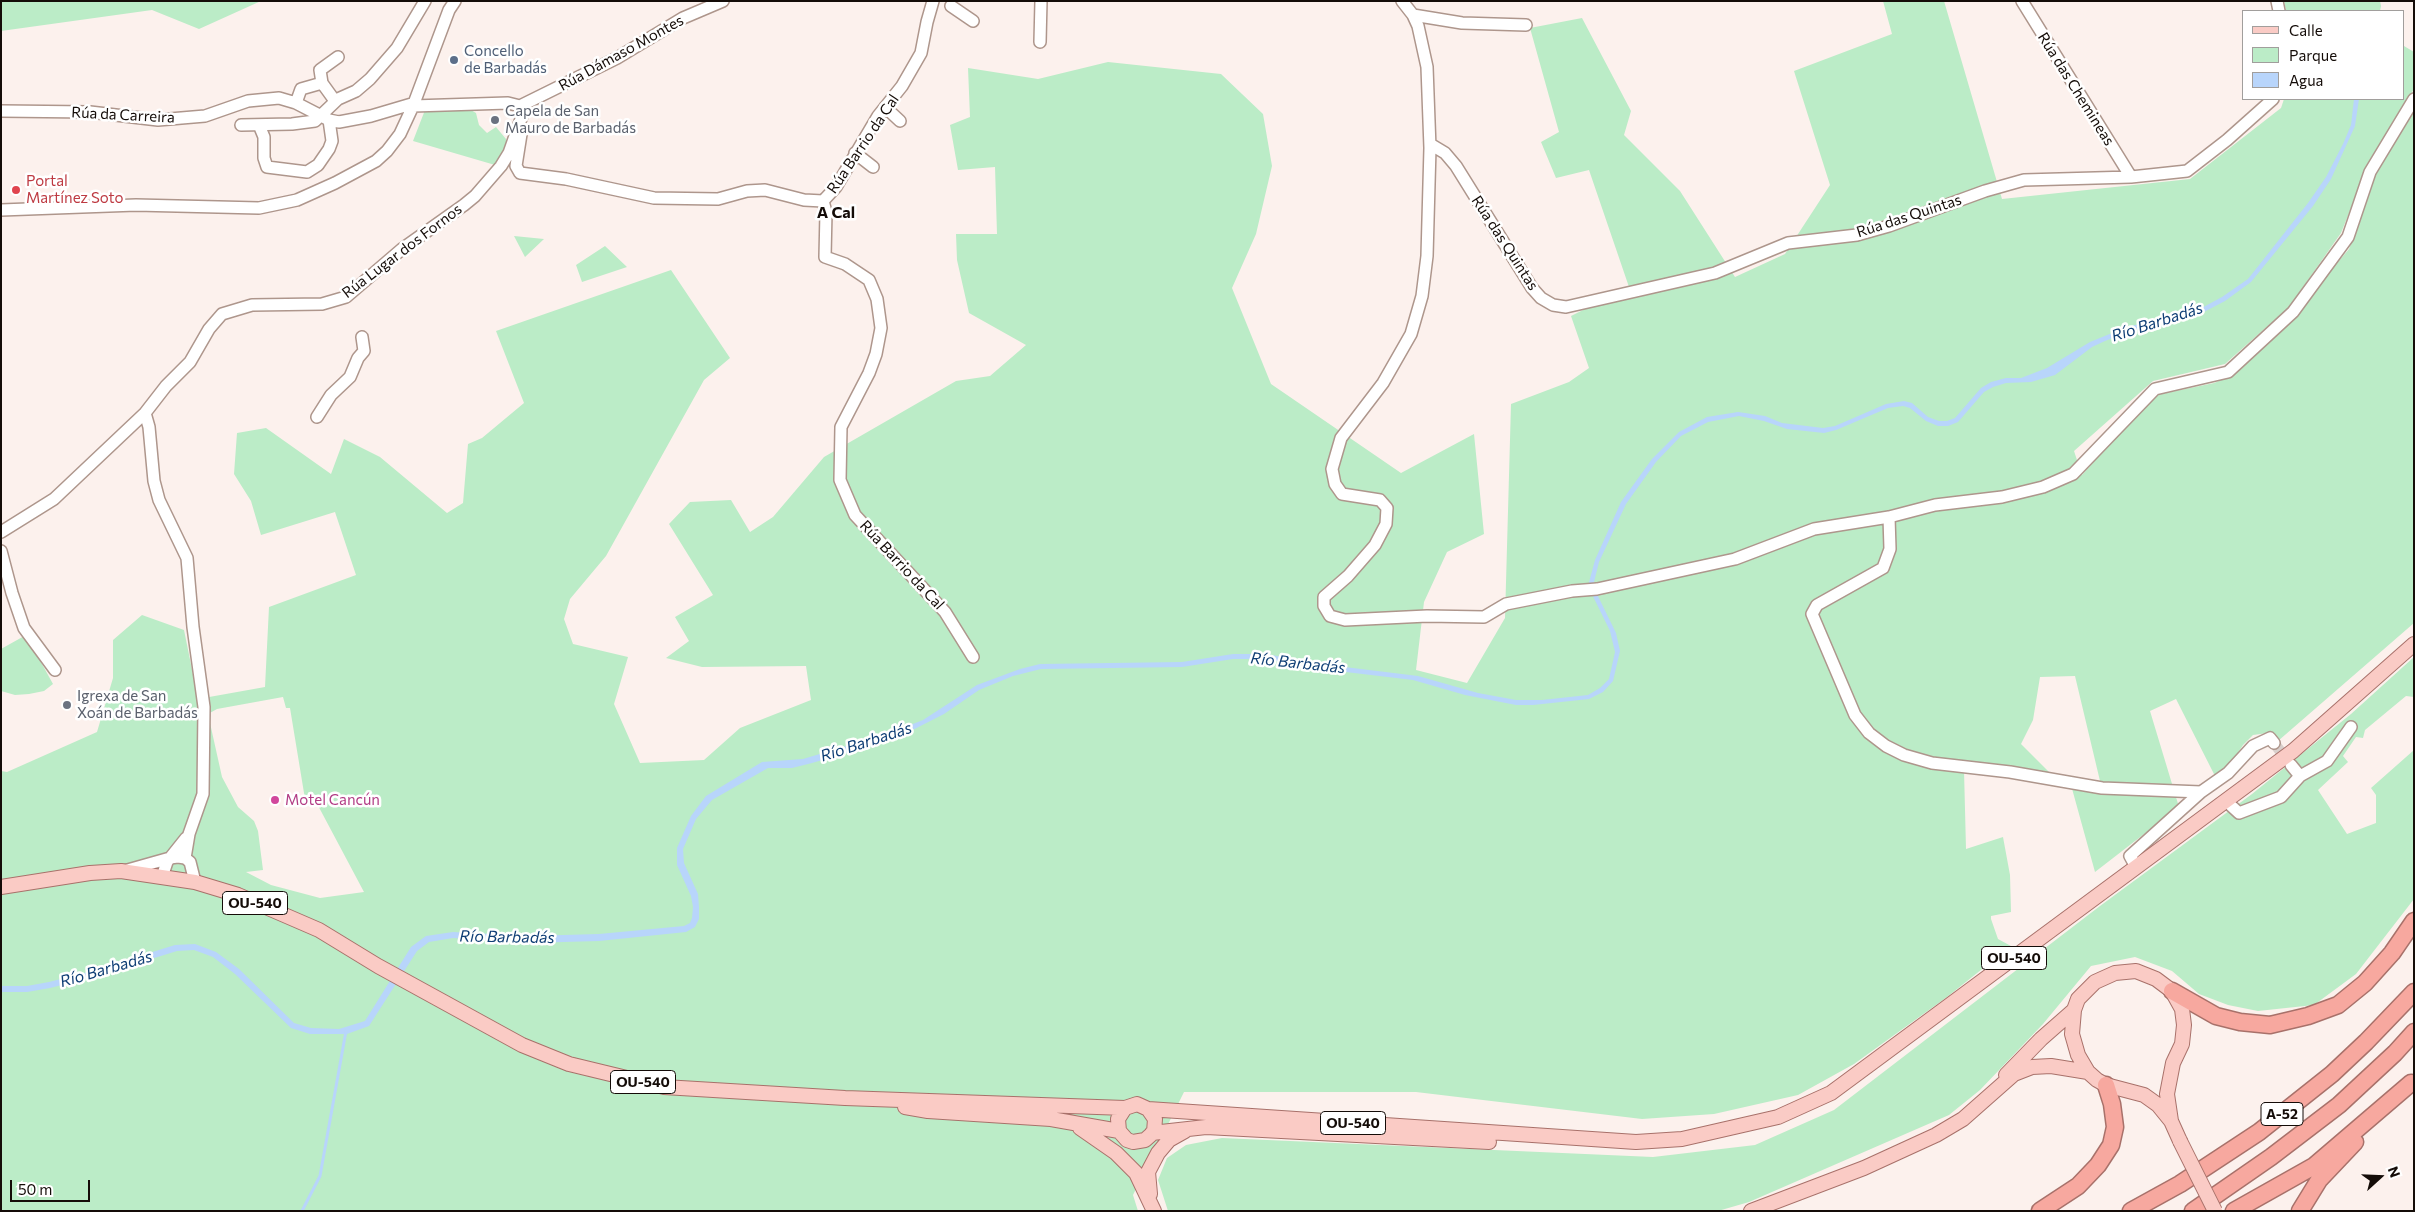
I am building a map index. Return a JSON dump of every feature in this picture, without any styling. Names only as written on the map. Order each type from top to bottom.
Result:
[{"type":"highway","points":[[2172,991],[2216,1016],[2240,1022],[2270,1025],[2308,1016],[2338,1005],[2365,983],[2392,953],[2414,921]]},
{"type":"highway","name":"A-52","points":[[2131,1211],[2180,1184],[2259,1132],[2332,1074],[2414,992]]},
{"type":"highway","name":"A-52","points":[[2193,1211],[2271,1157],[2339,1104],[2395,1053],[2414,1032]]},
{"type":"highway","points":[[2234,1211],[2314,1166],[2412,1081]]},
{"type":"highway","points":[[2300,1211],[2319,1180],[2412,1081]]},
{"type":"highway","points":[[2040,1211],[2078,1186],[2098,1165],[2111,1145],[2115,1127],[2112,1104],[2106,1085]]},
{"type":"main road","name":"OU-540","points":[[1148,1109],[1636,1142],[1682,1139],[1778,1117],[1831,1093],[2136,868],[2292,751],[2414,644]]},
{"type":"main road","name":"OU-540","points":[[1,887],[90,873],[121,872],[195,882],[238,895],[319,930],[378,966],[522,1045],[569,1064],[664,1087],[845,1098],[1125,1108]]},
{"type":"main road","points":[[2088,1072],[2078,1055],[2072,1034],[2074,1010],[2078,999],[2095,982],[2115,973],[2136,971],[2156,979],[2172,991],[2182,1009],[2184,1025],[2182,1044],[2173,1064],[2166,1094],[2171,1121],[2215,1211]]},
{"type":"main road","points":[[1993,1091],[2040,1039],[2074,1010]]},
{"type":"main road","points":[[1751,1211],[1864,1168],[1936,1135],[1963,1119],[2014,1074],[2032,1067],[2074,1068],[2088,1072],[2106,1085],[2144,1095],[2158,1105],[2171,1121]]},
{"type":"main road","points":[[845,1098],[928,1111],[1051,1119],[1121,1134],[1133,1142],[1150,1136],[1206,1127],[1489,1142],[1557,1137]]},
{"type":"main road","points":[[1142,1172],[1155,1119],[1148,1109],[1137,1104],[1125,1108],[1118,1119],[1121,1134],[1142,1172],[1152,1206]]},
{"type":"main road","points":[[1074,1124],[1098,1138],[1142,1172]]},
{"type":"main road","points":[[1142,1172],[1169,1140],[1188,1129]]},
{"type":"street","points":[[241,124],[309,124],[325,118],[335,101],[356,91],[370,79],[397,48],[425,1]]},
{"type":"street","points":[[1,210],[136,205],[259,208],[297,200],[376,161],[387,151],[400,134],[414,105],[454,1]]},
{"type":"street","name":"Rúa Dámaso Montes","points":[[521,111],[617,58],[683,18],[723,1]]},
{"type":"street","name":"Rúa Barrio da Cal","points":[[933,1],[921,53],[855,154],[836,187],[823,201],[826,212],[825,257],[845,264],[869,280],[877,299],[881,328],[869,374],[841,427],[840,480],[855,515],[898,564],[945,612],[973,657]]},
{"type":"street","points":[[1040,42],[1042,1]]},
{"type":"street","points":[[1402,1],[1413,14],[1424,46],[1427,67],[1430,144],[1428,236],[1422,296],[1411,334],[1398,360],[1383,383],[1341,438],[1332,469],[1335,484],[1342,494],[1380,500],[1387,508],[1386,524],[1375,545],[1348,576],[1324,596],[1324,606],[1330,616],[1345,620],[1428,616],[1484,617],[1506,604],[1598,589],[1735,559],[1814,529],[1889,517],[1935,505],[2002,497],[2043,487],[2073,474],[2155,389],[2228,372],[2293,312],[2348,237],[2370,172],[2414,99]]},
{"type":"street","name":"Rúa das Chemineas","points":[[2022,1],[2131,177]]},
{"type":"street","points":[[950,3],[973,21]]},
{"type":"street","points":[[1413,14],[1462,23],[1526,25]]},
{"type":"street","points":[[335,101],[322,83],[320,70],[338,57]]},
{"type":"street","points":[[296,103],[302,89],[322,83]]},
{"type":"street","name":"Rúa da Carreira","points":[[1,111],[90,112],[158,120],[213,114],[254,100],[279,98],[296,103],[325,118],[353,120],[414,105]]},
{"type":"street","name":"Rúa das Quintas","points":[[1430,144],[1445,153],[1456,166],[1532,288],[1541,298],[1553,305],[1566,307],[1715,273],[1788,243],[1857,234],[1889,226],[1985,191],[2024,180],[2131,177],[2187,170],[2226,140],[2272,100]]},
{"type":"street","points":[[414,105],[508,103],[521,111],[521,142],[516,166],[520,173],[566,179],[654,198],[718,200],[747,192],[765,190],[804,200],[823,201]]},
{"type":"street","points":[[886,107],[900,121]]},
{"type":"street","name":"Rúa Lugar dos Fornos","points":[[1,532],[54,499],[145,413],[190,362],[209,329],[222,314],[252,305],[322,304],[350,295],[359,284],[475,196],[501,166],[509,153],[521,111]]},
{"type":"street","points":[[259,125],[264,137],[264,158],[268,167],[307,172],[318,165],[332,141],[325,118]]},
{"type":"street","points":[[855,154],[873,166]]},
{"type":"street","points":[[317,417],[331,396],[350,377],[364,351],[362,337]]},
{"type":"street","points":[[145,413],[149,427],[150,453],[156,491],[187,558],[193,627],[204,707],[203,794],[189,834],[185,858]]},
{"type":"street","points":[[1889,517],[1890,549],[1883,568],[1817,605],[1812,614],[1856,715],[1869,733],[1886,746],[1904,755],[1932,763],[2010,772],[2102,788],[2201,792]]},
{"type":"street","points":[[1,551],[24,628],[55,670]]},
{"type":"street","points":[[2226,801],[2239,813],[2281,797],[2300,776],[2327,761],[2351,727]]},
{"type":"street","points":[[2136,868],[2130,856],[2201,792],[2228,773],[2253,746],[2270,738],[2274,743]]},
{"type":"street","points":[[2291,765],[2300,776]]},
{"type":"street","points":[[162,877],[170,858],[189,834]]},
{"type":"street","points":[[121,872],[170,858],[185,858],[190,862],[195,882]]},
{"type":"green space","points":[[1,1],[261,1],[199,29],[152,10],[1,31]]},
{"type":"green space","points":[[1883,1],[1944,1],[2002,199],[2190,179],[2281,108],[2284,100],[2405,100],[2405,47],[2414,52],[2414,89],[2367,168],[2341,233],[2289,307],[2225,364],[2153,381],[2074,451],[2082,475],[2144,405],[2157,395],[2214,383],[2231,376],[2275,336],[2349,249],[2377,171],[2414,107],[2414,623],[2278,741],[2268,733],[2253,735],[2243,745],[2234,759],[2215,776],[2176,699],[2150,711],[2179,807],[2095,872],[2071,785],[2074,778],[2100,781],[2075,676],[2040,677],[2033,720],[2021,744],[2053,776],[1964,770],[1966,849],[2003,837],[2010,875],[2011,912],[1991,916],[1991,919],[1998,939],[2011,946],[1947,997],[1854,1064],[1798,1095],[1714,1114],[1642,1119],[1416,1092],[1184,1092],[1133,1195],[1138,1211],[1,1211],[1,771],[7,772],[97,732],[113,678],[113,640],[142,615],[184,630],[198,699],[265,687],[269,607],[356,575],[335,512],[261,535],[251,501],[234,474],[237,433],[266,428],[331,474],[344,439],[380,457],[447,513],[463,503],[468,444],[482,438],[524,403],[496,331],[671,270],[730,358],[704,380],[606,556],[570,599],[564,619],[573,644],[628,657],[614,704],[640,763],[704,760],[740,728],[811,700],[806,666],[702,667],[666,658],[689,641],[675,617],[713,595],[669,524],[690,502],[731,500],[750,532],[773,517],[824,457],[956,381],[990,376],[1026,345],[969,313],[957,260],[956,234],[997,234],[995,167],[958,170],[950,125],[970,117],[968,68],[1038,79],[1108,62],[1221,74],[1263,114],[1272,166],[1256,234],[1232,288],[1271,384],[1401,473],[1474,434],[1484,534],[1447,552],[1424,602],[1416,670],[1467,683],[1505,618],[1511,404],[1569,382],[1589,368],[1571,316],[1629,287],[1589,170],[1556,178],[1541,142],[1559,132],[1530,28],[1582,18],[1631,111],[1624,135],[1680,191],[1735,277],[1785,254],[1830,185],[1794,71],[1892,34]],"holes":[[[283,697],[286,708],[290,708],[305,799],[314,798],[364,892],[320,898],[271,885],[246,872],[263,870],[258,831],[254,821],[238,807],[222,777],[208,714],[217,709]]]},
{"type":"green space","points":[[2284,1],[2380,1],[2381,6],[2380,10],[2286,10]]},
{"type":"green space","points":[[469,109],[476,113],[479,125],[487,133],[496,127],[506,139],[507,144],[504,152],[495,165],[413,141],[425,110]]},
{"type":"green space","points":[[514,236],[544,239],[525,257]]},
{"type":"green space","points":[[605,246],[627,267],[582,282],[576,265]]},
{"type":"green space","points":[[26,635],[53,684],[44,691],[29,694],[15,695],[1,691],[1,649]]},
{"type":"green space","points":[[2414,657],[2414,697],[2406,696],[2365,730],[2363,738],[2356,737],[2343,756],[2348,762],[2318,790],[2347,834],[2376,823],[2376,795],[2371,788],[2414,750],[2414,899],[2356,974],[2314,1005],[2258,1011],[2228,1005],[2199,994],[2172,971],[2135,957],[2091,966],[2043,1024],[1980,1090],[1949,1115],[1749,1202],[1718,1211],[1168,1211],[1158,1180],[1167,1158],[1186,1145],[1222,1138],[1653,1157],[1755,1145],[1834,1110],[2100,906],[2252,794],[2351,714]]},
{"type":"water","name":"Río Barbadás","points":[[2354,100],[2359,100],[2355,126],[2331,179],[2313,206],[2251,282],[2225,301],[2200,314],[2128,332],[2105,341],[2092,347],[2055,375],[2031,382],[2006,383],[1993,387],[1984,392],[1958,422],[1948,426],[1938,426],[1926,421],[1910,408],[1903,406],[1888,408],[1836,430],[1824,433],[1787,429],[1764,421],[1739,416],[1708,422],[1681,436],[1656,462],[1626,504],[1599,562],[1593,586],[1616,633],[1620,651],[1613,681],[1603,692],[1589,699],[1516,705],[1465,695],[1413,680],[1312,668],[1266,659],[1233,659],[1182,667],[1041,669],[1013,676],[979,690],[944,714],[895,739],[792,768],[768,768],[712,800],[696,819],[683,849],[684,863],[698,894],[699,907],[699,919],[695,927],[686,932],[599,941],[528,943],[453,938],[429,942],[417,951],[369,1026],[347,1034],[310,1034],[291,1028],[235,974],[213,957],[194,950],[177,951],[90,978],[50,988],[27,992],[1,992],[1,986],[27,986],[49,982],[175,945],[195,944],[216,952],[239,969],[294,1023],[311,1028],[339,1029],[365,1021],[411,947],[426,936],[453,932],[528,936],[599,934],[684,926],[690,923],[693,907],[691,896],[677,865],[677,848],[691,816],[706,796],[762,762],[803,759],[890,733],[923,720],[977,685],[1020,669],[1040,664],[1182,662],[1233,654],[1267,654],[1312,663],[1418,676],[1478,693],[1516,700],[1542,700],[1588,695],[1600,688],[1609,679],[1615,652],[1610,631],[1588,586],[1595,560],[1621,502],[1652,459],[1679,432],[1707,417],[1738,412],[1765,416],[1782,423],[1823,428],[1835,426],[1886,404],[1904,401],[1912,403],[1928,417],[1939,421],[1947,421],[1955,418],[1981,388],[1991,382],[2006,378],[2021,378],[2047,368],[2090,342],[2127,327],[2198,310],[2222,297],[2248,279],[2326,177],[2351,125]]},
{"type":"waterway","points":[[302,1211],[320,1176],[346,1031]]},
{"type":"tunnel","points":[[2274,743],[2290,764]]},
{"type":"place","name":"Concello de Barbadás","points":[[454,60]]},
{"type":"place","name":"Capela de San Mauro de Barbadás","points":[[495,120]]},
{"type":"place","name":"Portal Martínez Soto","points":[[16,190]]},
{"type":"place","name":"Igrexa de San Xoán de Barbadás","points":[[67,705]]},
{"type":"place","name":"Motel Cancún","points":[[275,800]]},
{"type":"district","name":"A Cal","points":[[836,213]]}]
